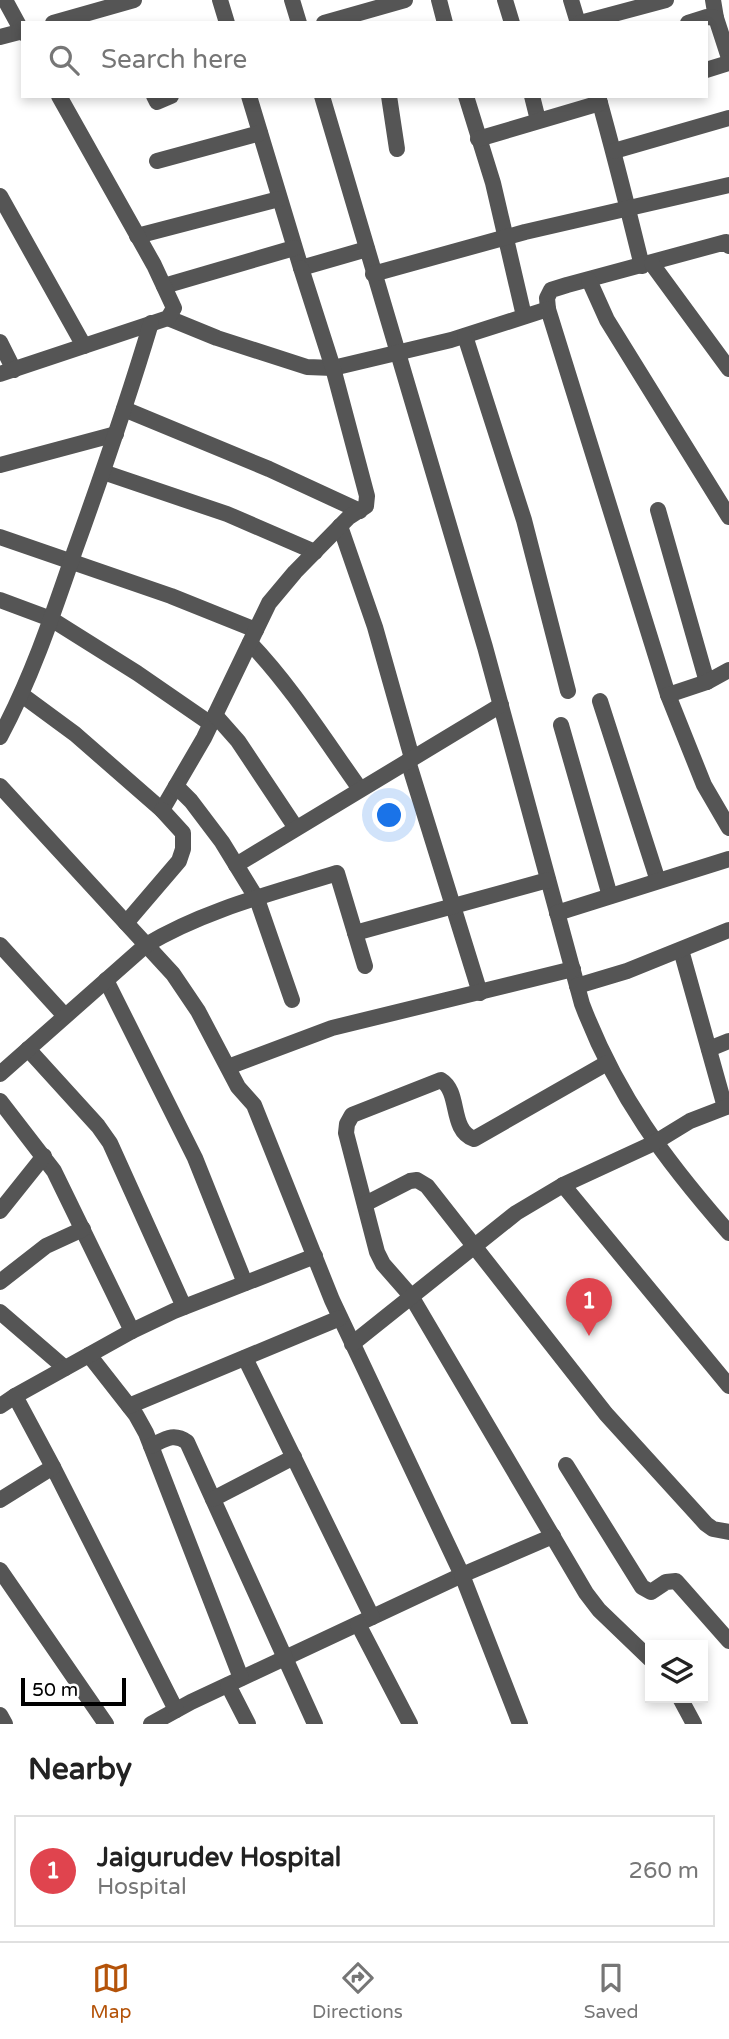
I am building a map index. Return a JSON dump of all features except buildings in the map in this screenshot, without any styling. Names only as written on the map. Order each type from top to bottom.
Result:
[{"type":"street","points":[[5,0],[21,30]]},
{"type":"street","points":[[67,21],[102,16],[134,0]]},
{"type":"street","points":[[220,0],[226,21]]},
{"type":"street","points":[[292,0],[298,21]]},
{"type":"street","points":[[331,21],[405,0]]},
{"type":"street","points":[[439,0],[445,21]]},
{"type":"street","points":[[505,0],[511,21]]},
{"type":"street","points":[[571,0],[578,21]]},
{"type":"street","points":[[587,21],[666,0]]},
{"type":"street","points":[[713,0],[729,58]]},
{"type":"street","points":[[694,21],[707,17],[716,18]]},
{"type":"street","points":[[0,37],[21,32]]},
{"type":"street","points":[[708,68],[729,63]]},
{"type":"street","points":[[61,98],[164,286],[174,308],[168,318]]},
{"type":"street","points":[[162,810],[213,720],[269,603],[349,517],[366,506],[367,496],[333,368],[250,98]]},
{"type":"street","points":[[323,98],[501,705],[577,986],[598,1046],[625,1098],[654,1143],[729,1233]]},
{"type":"street","points":[[389,98],[397,149]]},
{"type":"street","points":[[467,98],[492,183],[524,316]]},
{"type":"street","points":[[532,98],[538,120]]},
{"type":"street","points":[[478,139],[599,100],[627,210],[647,265],[729,369]]},
{"type":"street","points":[[614,151],[729,118]]},
{"type":"street","points":[[157,161],[260,133]]},
{"type":"street","points":[[373,274],[506,237],[729,185]]},
{"type":"street","points":[[0,196],[84,346]]},
{"type":"street","points":[[137,236],[279,199]]},
{"type":"street","points":[[729,246],[726,242],[589,279],[551,290],[547,298],[548,309],[668,695],[704,785],[729,828]]},
{"type":"street","points":[[164,286],[294,248]]},
{"type":"street","points":[[301,268],[367,249]]},
{"type":"street","points":[[589,279],[607,320],[729,517]]},
{"type":"street","points":[[0,342],[7,372],[168,318],[216,338],[307,367],[333,368],[465,336],[548,309]]},
{"type":"street","points":[[0,737],[22,695],[51,619],[116,434],[151,323]]},
{"type":"street","points":[[465,336],[524,520],[568,691]]},
{"type":"street","points":[[124,409],[269,469],[360,511]]},
{"type":"street","points":[[0,466],[116,434]]},
{"type":"street","points":[[103,471],[227,513],[315,552]]},
{"type":"street","points":[[658,510],[707,682]]},
{"type":"street","points":[[340,526],[375,628],[410,759],[480,993]]},
{"type":"street","points":[[0,537],[171,596],[253,636],[268,662],[360,789]]},
{"type":"street","points":[[0,600],[51,619],[213,720],[238,741],[296,828]]},
{"type":"street","points":[[668,695],[707,682],[729,670]]},
{"type":"street","points":[[22,695],[75,734],[162,810],[184,833],[179,861],[126,923]]},
{"type":"street","points":[[600,701],[658,881]]},
{"type":"street","points":[[236,865],[501,705]]},
{"type":"street","points":[[561,725],[610,896]]},
{"type":"street","points":[[176,786],[222,842],[257,899],[292,1000]]},
{"type":"street","points":[[1,789],[173,974],[198,1011],[239,1087],[254,1105],[340,1318],[462,1576],[520,1724]]},
{"type":"street","points":[[557,913],[729,859]]},
{"type":"street","points":[[0,1074],[146,945],[191,922],[337,873],[365,966]]},
{"type":"street","points":[[355,933],[548,880]]},
{"type":"street","points":[[577,986],[627,971],[729,930]]},
{"type":"street","points":[[0,945],[65,1016]]},
{"type":"street","points":[[352,1344],[516,1213],[563,1185],[654,1143],[690,1121],[727,1107],[681,950]]},
{"type":"street","points":[[228,1067],[331,1028],[573,969]]},
{"type":"street","points":[[106,980],[195,1158],[245,1283]]},
{"type":"street","points":[[709,1049],[729,1041]]},
{"type":"street","points":[[28,1049],[98,1126],[110,1143],[184,1307]]},
{"type":"street","points":[[607,1063],[474,1139],[462,1132],[448,1087],[441,1080],[352,1115],[346,1133],[377,1252],[383,1264],[411,1296],[599,1610],[645,1654]]},
{"type":"street","points":[[0,1101],[54,1171],[132,1331]]},
{"type":"street","points":[[0,1211],[44,1156]]},
{"type":"street","points":[[365,1204],[410,1181],[422,1182],[618,1427],[706,1524],[713,1529],[729,1532]]},
{"type":"street","points":[[563,1185],[729,1386]]},
{"type":"street","points":[[0,1282],[47,1246],[83,1229]]},
{"type":"street","points":[[0,1406],[132,1331],[184,1307],[315,1256]]},
{"type":"street","points":[[0,1312],[65,1368]]},
{"type":"street","points":[[129,1406],[340,1318]]},
{"type":"street","points":[[89,1355],[129,1406],[146,1433],[248,1724]]},
{"type":"street","points":[[245,1358],[293,1457],[410,1724]]},
{"type":"street","points":[[15,1396],[176,1710]]},
{"type":"street","points":[[151,1446],[172,1436],[187,1442],[316,1724]]},
{"type":"street","points":[[214,1499],[293,1457]]},
{"type":"street","points":[[566,1465],[642,1587],[651,1592],[666,1582],[676,1581],[729,1641]]},
{"type":"street","points":[[0,1500],[53,1467]]},
{"type":"street","points":[[153,1723],[235,1681],[553,1536]]},
{"type":"street","points":[[0,1570],[106,1724]]},
{"type":"street","points":[[683,1703],[694,1724]]},
{"type":"street","points":[[0,1715],[5,1724]]},
{"type":"place","name":"Jaigurudev Hospital","points":[[589,1336]]}]
